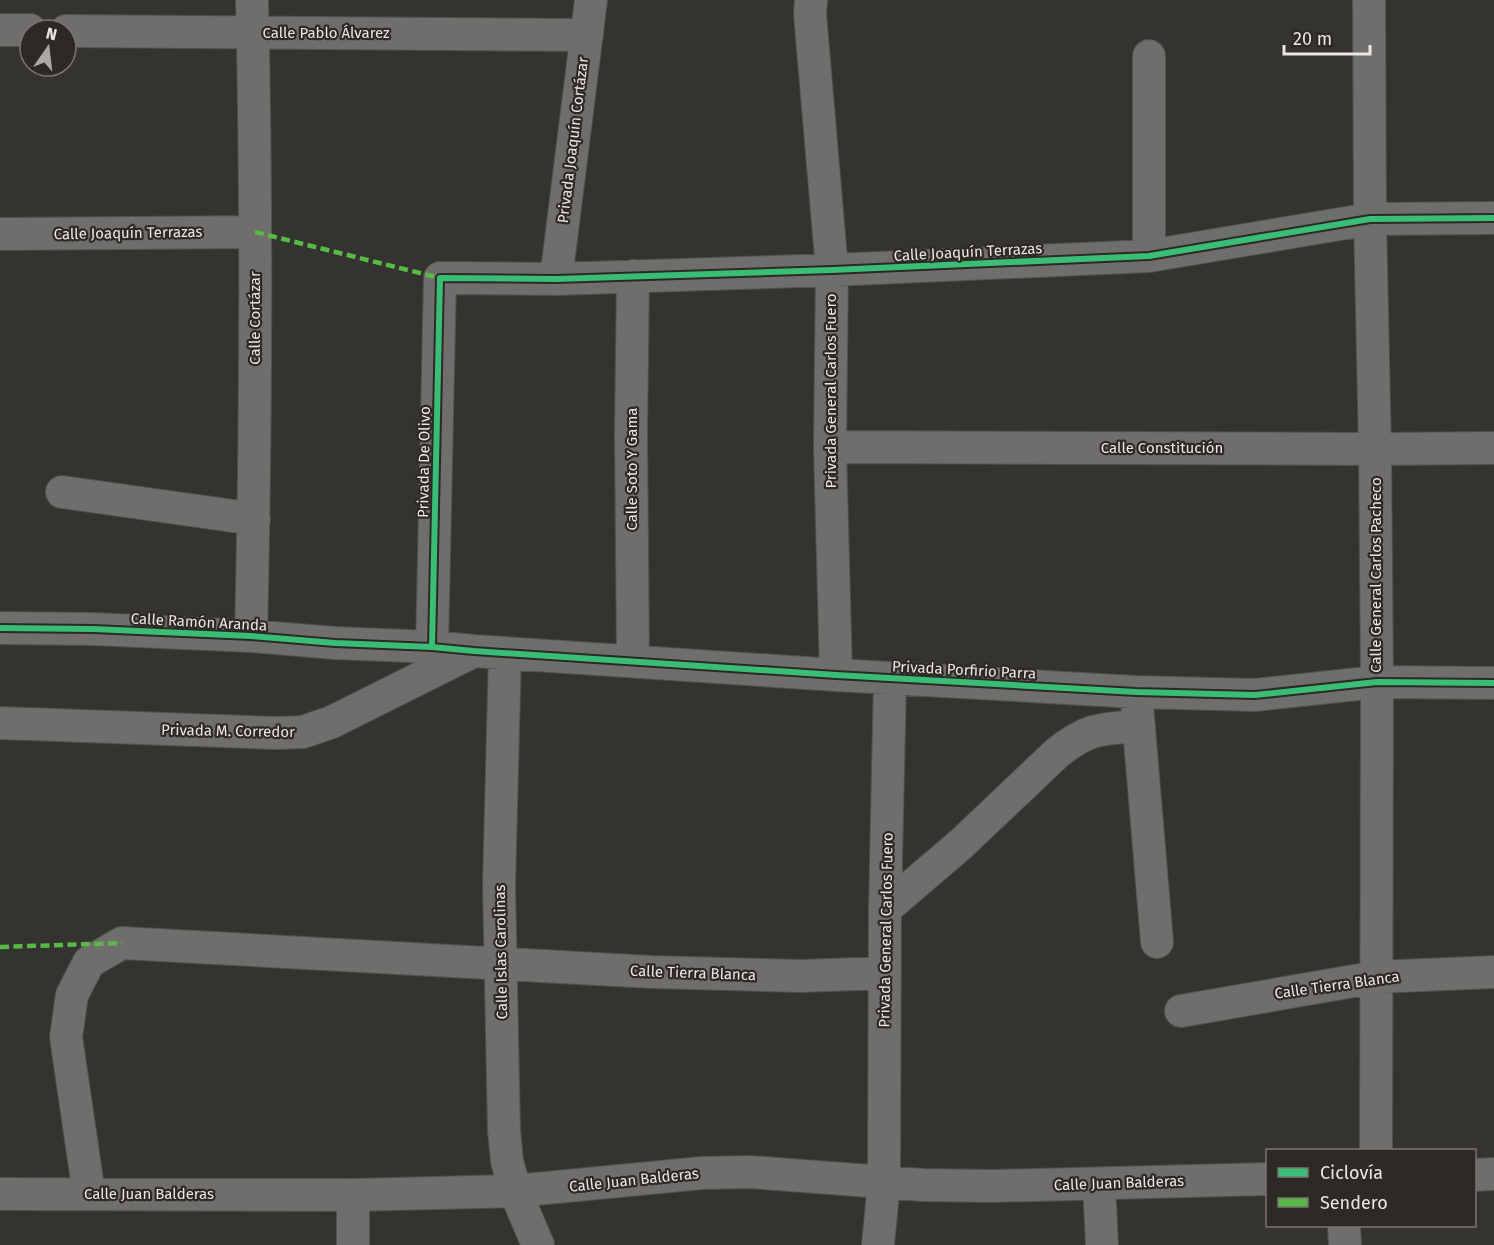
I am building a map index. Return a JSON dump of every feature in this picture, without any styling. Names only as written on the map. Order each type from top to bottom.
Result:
[{"type":"street","name":"Calle Cortázar","points":[[251,636],[254,519],[255,232],[252,0]]},
{"type":"street","name":"Privada Joaquín Cortázar","points":[[556,279],[591,0]]},
{"type":"street","name":"Privada General Carlos Fuero","points":[[811,0],[811,25],[832,270],[830,447],[836,675]]},
{"type":"street","name":"Calle General Carlos Pacheco","points":[[1369,0],[1377,682],[1376,1149]]},
{"type":"street","points":[[0,30],[18,30]]},
{"type":"street","name":"Calle Pablo Álvarez","points":[[78,31],[587,34]]},
{"type":"street","points":[[1149,56],[1149,256]]},
{"type":"street","name":"Calle Joaquín Terrazas","points":[[440,278],[556,279],[1149,256],[1370,219],[1494,218]]},
{"type":"street","name":"Calle Joaquín Terrazas","points":[[0,234],[255,232]]},
{"type":"street","name":"Calle Soto Y Gama","points":[[633,276],[631,444],[633,661]]},
{"type":"street","name":"Privada De Olivo","points":[[432,646],[440,278]]},
{"type":"street","name":"Calle Constitución","points":[[830,447],[1494,448]]},
{"type":"street","points":[[62,492],[254,519]]},
{"type":"street","name":"Calle Ramón Aranda","points":[[0,628],[93,629],[251,636],[335,643],[432,646]]},
{"type":"street","name":"Privada Porfirio Parra","points":[[432,646],[474,651],[836,675],[1136,692],[1255,694],[1377,682],[1494,683]]},
{"type":"street","name":"Privada M. Corredor","points":[[0,723],[276,734],[303,732],[332,722],[474,651]]},
{"type":"street","name":"Calle Islas Carolinas","points":[[505,653],[499,886],[504,1130],[507,1161],[515,1191],[538,1245]]},
{"type":"street","name":"Privada General Carlos Fuero","points":[[879,1245],[884,1183],[885,909],[890,678]]},
{"type":"street","points":[[1136,692],[1157,942]]},
{"type":"street","points":[[885,909],[961,844],[1057,753],[1074,740],[1105,728],[1139,726]]},
{"type":"street","points":[[89,1194],[66,1037],[72,995],[89,962],[122,943],[501,963]]},
{"type":"street","name":"Calle Tierra Blanca","points":[[501,963],[736,975],[885,974]]},
{"type":"street","name":"Calle Tierra Blanca","points":[[1181,1011],[1377,977],[1494,972]]},
{"type":"street","name":"Calle Juan Balderas","points":[[0,1194],[353,1196],[515,1191],[702,1173],[750,1172],[884,1183],[993,1186],[1266,1179]]},
{"type":"street","points":[[1476,1175],[1494,1174]]},
{"type":"street","points":[[1099,1184],[1102,1245]]},
{"type":"street","points":[[353,1196],[353,1245]]},
{"type":"street","points":[[1344,1227],[1345,1245]]},
{"type":"marked path","points":[[255,232],[440,278]]},
{"type":"marked path","points":[[0,947],[122,943]]},
{"type":"cycle path","points":[[432,647],[440,278],[556,279],[1149,256],[1370,219],[1494,218]]},
{"type":"cycle path","points":[[0,628],[93,629],[251,636],[836,675],[1136,692],[1255,695],[1377,682],[1494,683]]}]
